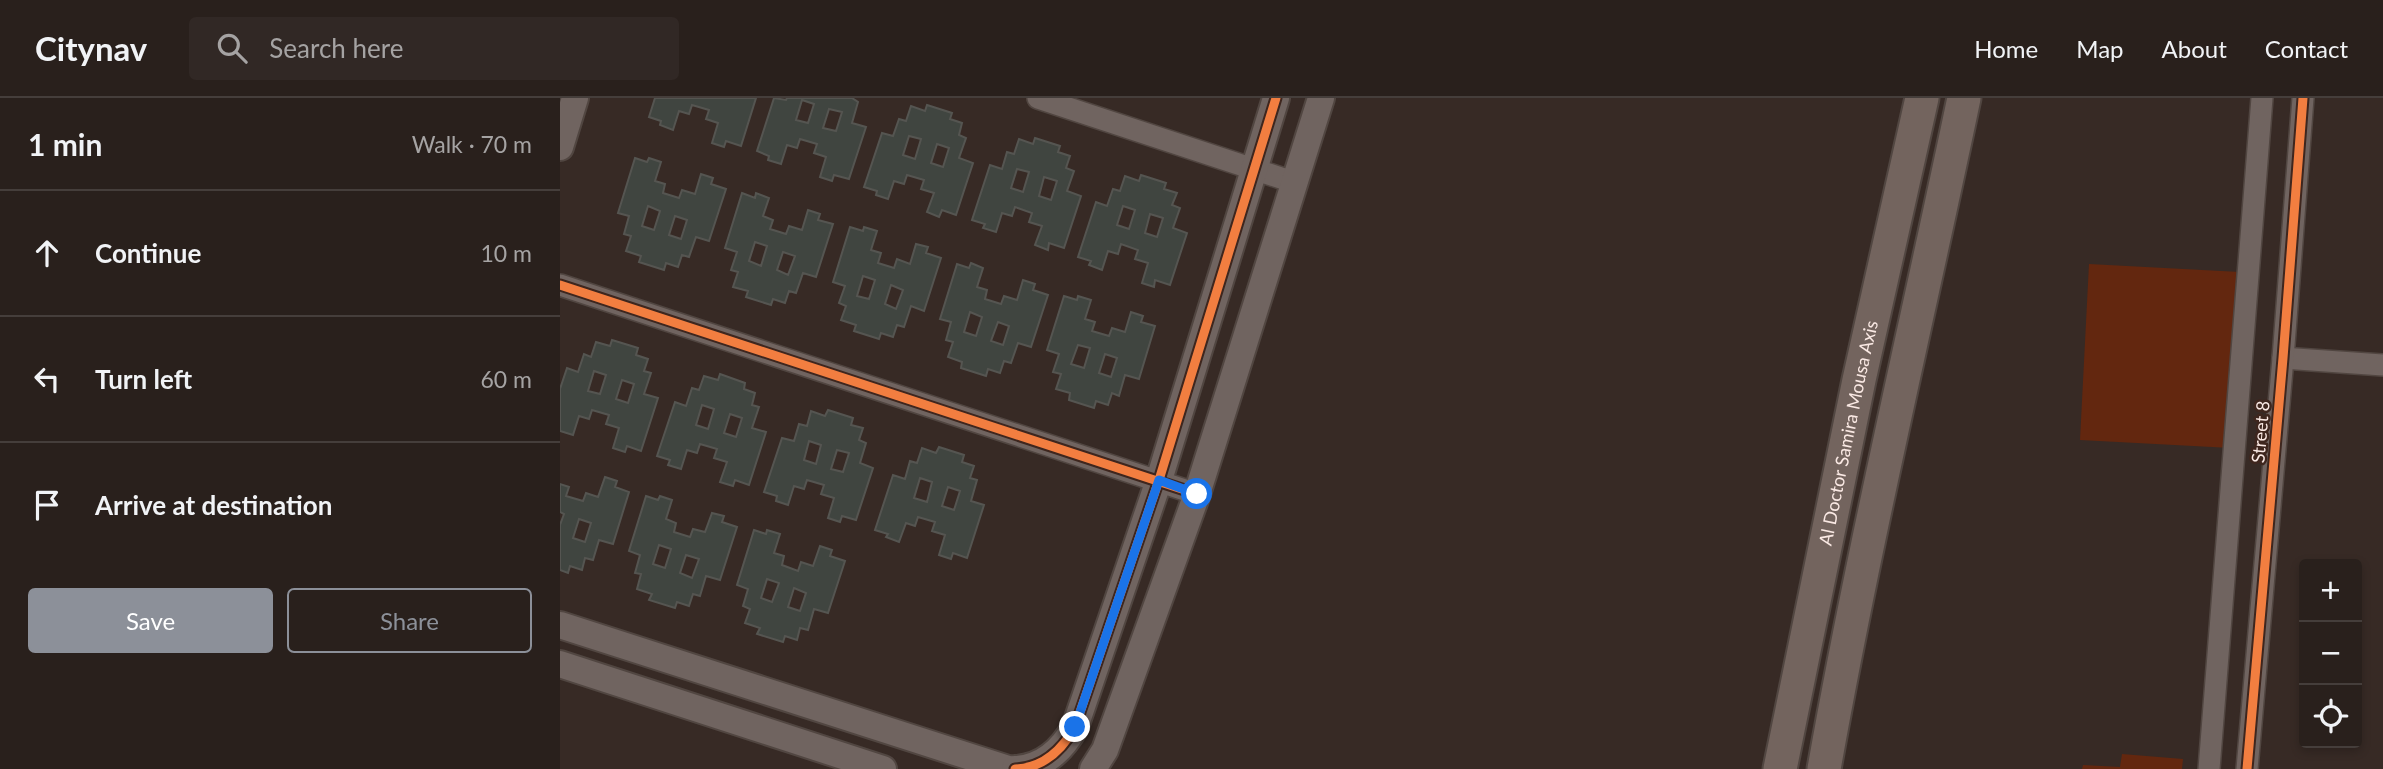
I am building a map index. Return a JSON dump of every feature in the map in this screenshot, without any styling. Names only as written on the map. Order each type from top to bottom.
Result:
[{"type":"main road","name":"Al Doctor Samira Mousa Axis","points":[[1780,769],[1858,380],[1922,98]]},
{"type":"main road","points":[[1824,769],[1901,384],[1964,98]]},
{"type":"street","points":[[560,147],[575,98]]},
{"type":"street","points":[[1038,98],[1293,183]]},
{"type":"street","points":[[1015,769],[1046,761],[1068,740],[1075,727],[1159,480],[1276,98]]},
{"type":"street","points":[[1093,769],[1105,750],[1197,494],[1321,98]]},
{"type":"street","points":[[2209,769],[2262,98]]},
{"type":"street","name":"Street 8","points":[[2247,769],[2303,98]]},
{"type":"street","points":[[560,285],[1197,494]]},
{"type":"street","points":[[2283,358],[2383,365]]},
{"type":"street","points":[[560,625],[1008,769]]},
{"type":"street","points":[[560,664],[883,769]]},
{"type":"shaded area","points":[[2089,264],[2240,272],[2231,448],[2080,440]]},
{"type":"shaded area","points":[[2122,754],[2183,759],[2182,769],[2082,769],[2083,765],[2120,767]]},
{"type":"building","points":[[655,98],[756,98],[741,146],[726,141],[724,147],[712,143],[718,123],[706,119],[709,110],[692,105],[689,114],[679,111],[673,130],[660,125],[661,121],[649,117]]},
{"type":"building","points":[[774,98],[852,98],[858,102],[852,123],[866,127],[849,179],[834,175],[832,181],[820,177],[826,157],[814,153],[817,144],[800,139],[797,148],[787,145],[781,164],[768,160],[769,156],[757,151]],"holes":[[[802,100],[814,104],[808,123],[796,120]],[[829,109],[842,112],[836,131],[823,128]]]},
{"type":"building","points":[[927,105],[952,113],[950,119],[962,123],[959,135],[966,138],[959,158],[973,163],[956,215],[942,210],[939,217],[927,212],[934,193],[921,189],[924,180],[907,175],[904,184],[894,181],[888,199],[876,195],[877,191],[864,187],[882,133],[893,136],[899,119],[906,121],[911,106],[925,111]],"holes":[[[909,136],[921,139],[915,159],[903,155]],[[937,144],[949,148],[943,167],[931,163]]]},
{"type":"building","points":[[1035,138],[1060,146],[1058,152],[1070,156],[1066,168],[1074,171],[1067,191],[1081,196],[1064,248],[1049,243],[1048,250],[1035,245],[1042,226],[1029,222],[1032,213],[1015,207],[1012,216],[1002,213],[996,232],[983,228],[985,224],[972,220],[990,165],[1002,169],[1007,152],[1014,154],[1019,139],[1033,144]],"holes":[[[1017,169],[1029,172],[1023,192],[1011,188]],[[1044,177],[1057,181],[1051,200],[1039,196]]]},
{"type":"building","points":[[635,158],[647,162],[649,158],[661,162],[655,181],[665,184],[663,193],[679,198],[682,190],[695,194],[701,174],[713,178],[711,184],[726,189],[709,241],[696,237],[689,257],[682,255],[678,267],[666,263],[664,270],[639,262],[641,256],[626,251],[631,236],[624,234],[629,216],[618,213]],"holes":[[[648,206],[660,211],[654,230],[642,226]],[[675,216],[687,220],[681,239],[669,235]]]},
{"type":"building","points":[[1141,175],[1166,183],[1164,189],[1177,193],[1172,205],[1180,208],[1173,228],[1187,233],[1170,285],[1155,280],[1154,287],[1142,283],[1148,263],[1135,259],[1138,250],[1121,244],[1118,254],[1108,251],[1102,270],[1089,265],[1091,261],[1078,257],[1096,202],[1107,206],[1113,189],[1120,191],[1125,176],[1139,181]],"holes":[[[1123,206],[1135,210],[1129,229],[1117,225]],[[1150,214],[1163,218],[1157,237],[1145,233]]]},
{"type":"building","points":[[742,193],[755,198],[756,193],[769,198],[763,216],[773,220],[770,229],[786,234],[789,226],[802,230],[808,210],[820,214],[818,220],[833,224],[816,277],[803,273],[796,293],[789,291],[785,303],[773,299],[771,305],[746,297],[748,291],[733,287],[738,272],[731,270],[737,252],[725,248]],"holes":[[[755,242],[767,246],[761,266],[749,261]],[[783,252],[795,256],[788,275],[777,270]]]},
{"type":"building","points":[[850,227],[877,231],[871,250],[881,253],[878,263],[894,268],[897,259],[910,264],[916,244],[928,247],[926,253],[941,258],[924,311],[911,306],[904,327],[897,325],[893,337],[881,333],[879,339],[854,331],[856,325],[841,320],[846,306],[839,303],[845,286],[833,282]],"holes":[[[863,276],[875,280],[869,299],[857,296]],[[891,285],[903,290],[896,309],[885,304]]]},
{"type":"building","points":[[971,263],[983,268],[977,287],[987,290],[985,299],[1001,304],[1004,296],[1017,300],[1023,280],[1035,284],[1033,290],[1048,295],[1031,347],[1018,343],[1011,363],[1004,361],[1000,373],[988,369],[986,376],[961,368],[962,362],[948,357],[953,342],[946,340],[951,322],[940,319],[957,264],[969,268]],"holes":[[[970,312],[982,317],[976,336],[964,332]],[[998,322],[1009,326],[1003,345],[991,341]]]},
{"type":"building","points":[[1064,296],[1091,300],[1085,319],[1095,322],[1092,331],[1109,336],[1112,328],[1125,332],[1131,312],[1143,316],[1141,322],[1155,326],[1139,379],[1125,375],[1119,396],[1112,393],[1108,405],[1096,401],[1094,408],[1069,400],[1070,393],[1056,389],[1061,374],[1053,372],[1059,354],[1047,350]],"holes":[[[1078,345],[1090,348],[1084,368],[1071,364]],[[1105,354],[1117,358],[1111,377],[1099,373]]]},
{"type":"building","points":[[612,340],[638,348],[636,355],[648,359],[644,371],[651,373],[644,394],[658,398],[641,451],[627,446],[625,452],[613,448],[619,428],[606,424],[609,415],[592,410],[589,419],[579,416],[573,435],[560,431],[560,389],[567,368],[578,372],[584,354],[591,357],[596,342],[610,346]],"holes":[[[594,371],[606,375],[600,394],[588,391]],[[622,380],[634,384],[628,403],[616,399]]]},
{"type":"building","points":[[720,374],[745,383],[744,389],[755,393],[752,405],[759,407],[752,428],[766,432],[749,485],[735,480],[733,486],[720,482],[727,462],[714,458],[717,449],[700,444],[697,453],[687,450],[681,469],[668,465],[670,460],[657,456],[675,402],[686,406],[692,388],[699,390],[704,376],[718,380]],"holes":[[[702,405],[714,409],[708,429],[696,425]],[[730,414],[742,418],[736,437],[724,433]]]},
{"type":"building","points":[[828,410],[853,418],[851,425],[863,428],[859,440],[866,443],[860,463],[873,468],[856,520],[842,516],[840,522],[828,518],[834,498],[821,494],[824,485],[807,480],[804,489],[794,486],[788,505],[776,501],[777,496],[764,492],[782,438],[794,441],[799,424],[807,426],[811,411],[825,416]],"holes":[[[809,441],[821,445],[816,464],[804,460]],[[837,450],[849,453],[843,472],[831,469]]]},
{"type":"building","points":[[939,447],[964,455],[962,462],[974,466],[970,478],[977,480],[971,501],[984,505],[967,558],[953,553],[951,559],[939,555],[945,535],[932,531],[935,522],[918,517],[915,526],[906,523],[899,542],[886,537],[888,534],[875,530],[893,475],[905,479],[910,461],[917,463],[922,448],[936,453]],"holes":[[[920,478],[932,482],[927,502],[914,498]],[[948,487],[960,491],[954,510],[942,506]]]},
{"type":"building","points":[[605,477],[617,481],[615,487],[629,492],[613,544],[599,540],[593,560],[585,558],[582,570],[570,566],[568,573],[560,570],[560,525],[564,514],[560,512],[560,484],[569,487],[566,496],[583,501],[586,493],[598,497]],"holes":[[[579,519],[591,523],[585,542],[573,538]]]},
{"type":"building","points":[[646,496],[658,500],[660,496],[672,500],[666,519],[676,523],[674,532],[690,537],[693,529],[705,532],[712,513],[724,516],[722,522],[737,527],[720,580],[706,576],[700,596],[693,594],[689,606],[677,602],[675,608],[649,600],[652,594],[637,589],[641,574],[635,573],[640,555],[629,551]],"holes":[[[659,545],[671,549],[665,568],[653,564]],[[686,555],[699,559],[692,578],[680,573]]]},
{"type":"building","points":[[754,530],[766,534],[767,530],[780,534],[774,553],[784,556],[782,565],[798,571],[801,562],[813,566],[820,546],[832,550],[830,556],[845,561],[828,613],[814,609],[808,630],[800,628],[797,640],[785,636],[783,642],[757,634],[760,628],[745,623],[750,609],[743,606],[748,589],[737,585]],"holes":[[[767,579],[779,583],[772,602],[761,598]],[[794,588],[806,593],[800,611],[788,607]]]},
{"type":"cycle path","points":[[1015,769],[1034,765],[1051,756],[1075,727],[1159,480],[1276,98]]},
{"type":"cycle path","points":[[2247,769],[2303,98]]},
{"type":"cycle path","points":[[560,285],[1197,494]]},
{"type":"route","points":[[1075,727],[1159,480],[1197,494]]}]
